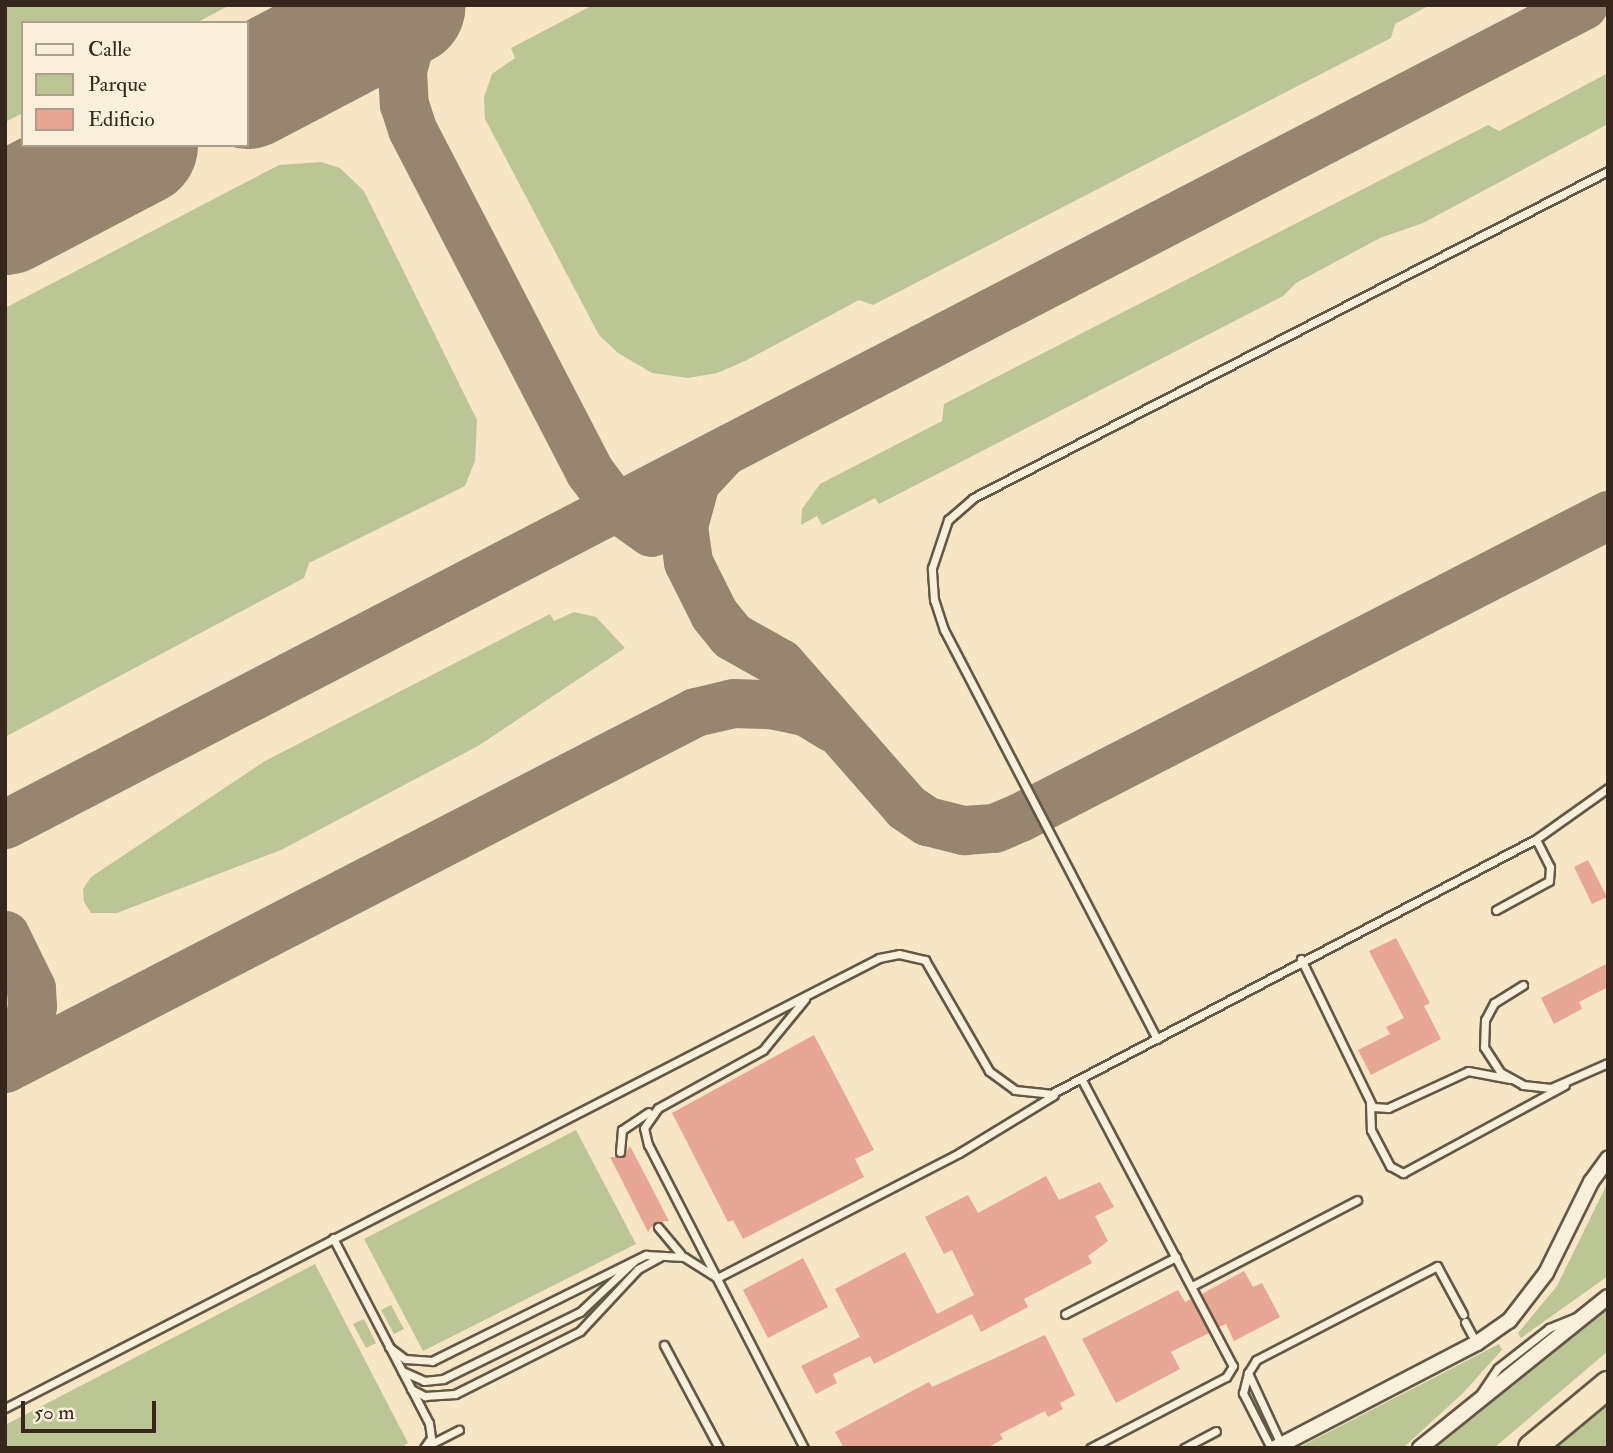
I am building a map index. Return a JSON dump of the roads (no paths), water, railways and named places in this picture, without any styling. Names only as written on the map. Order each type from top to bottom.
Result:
[{"type":"highway","points":[[1532,1448],[1608,1385]]},
{"type":"street","points":[[1276,1447],[1476,1343],[1509,1321],[1534,1292],[1605,1164]]},
{"type":"street","points":[[1420,1448],[1608,1297]]},
{"type":"lane","points":[[1157,1039],[941,623],[932,568],[948,520],[973,498],[1608,170]]},
{"type":"lane","points":[[717,1278],[958,1153],[1060,1091],[1301,959],[1536,839],[1608,788]]},
{"type":"lane","points":[[1496,910],[1549,881],[1550,867],[1536,839]]},
{"type":"lane","points":[[5,1408],[879,958],[918,956],[935,970],[993,1076],[1022,1093],[1060,1091]]},
{"type":"lane","points":[[1301,959],[1370,1103],[1371,1130],[1390,1166],[1403,1173],[1608,1063]]},
{"type":"lane","points":[[1510,1079],[1484,1047],[1484,1028],[1494,1003],[1522,985]]},
{"type":"lane","points":[[620,1152],[622,1130],[750,1060],[810,993]]},
{"type":"lane","points":[[1370,1103],[1388,1108],[1468,1070],[1537,1087],[1565,1085]]},
{"type":"lane","points":[[1082,1080],[1231,1358],[1231,1372],[1090,1448]]},
{"type":"lane","points":[[658,1108],[646,1121],[645,1135],[804,1448]]},
{"type":"lane","points":[[1192,1286],[1357,1200]]},
{"type":"lane","points":[[658,1227],[671,1251]]},
{"type":"lane","points":[[333,1238],[431,1429],[424,1448]]},
{"type":"lane","points":[[390,1347],[405,1359],[432,1361],[646,1255],[671,1251],[717,1278]]},
{"type":"lane","points":[[411,1389],[425,1396],[455,1394],[580,1331],[638,1269],[671,1251]]},
{"type":"lane","points":[[402,1371],[424,1381],[443,1379],[580,1312],[628,1265],[646,1255]]},
{"type":"lane","points":[[1065,1314],[1176,1257]]},
{"type":"lane","points":[[1276,1447],[1248,1373],[1256,1360],[1437,1266],[1476,1343]]},
{"type":"lane","points":[[664,1345],[719,1448]]},
{"type":"lane","points":[[424,1448],[459,1430]]},
{"type":"lane","points":[[1184,1448],[1216,1431]]}]
